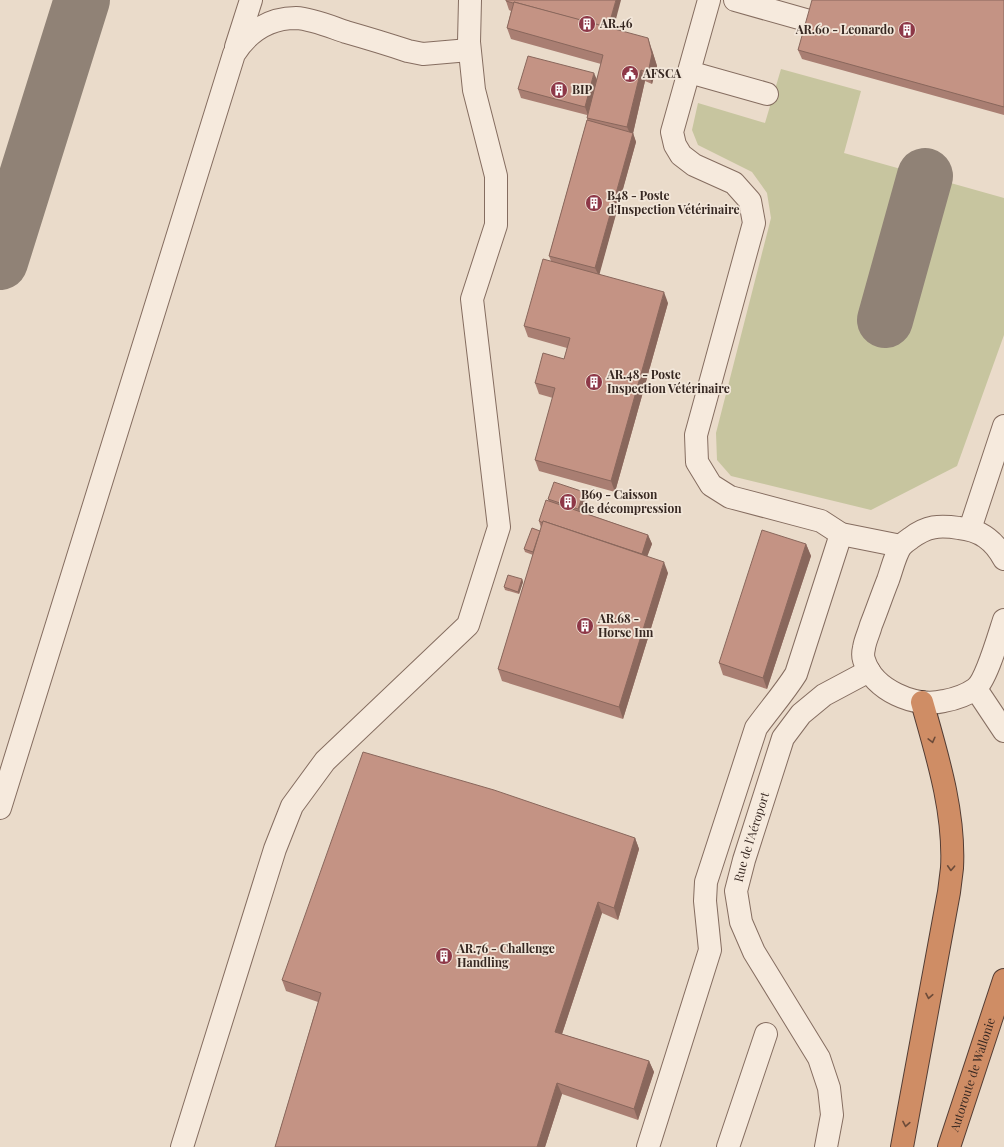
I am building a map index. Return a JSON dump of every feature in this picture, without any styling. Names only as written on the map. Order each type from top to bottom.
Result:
[{"type":"highway","points":[[902,1147],[949,892],[952,867],[951,837],[942,775],[922,702]]},
{"type":"highway","name":"Autoroute de Wallonie","points":[[949,1147],[1004,980]]},
{"type":"street","points":[[0,808],[250,0]]},
{"type":"street","points":[[182,1147],[275,849],[292,806],[325,761],[468,624],[499,527],[472,299],[496,225],[496,176],[474,90],[469,50],[470,0]]},
{"type":"street","points":[[709,0],[672,132],[675,146],[681,154],[694,165],[734,182],[750,201],[754,223],[696,435],[697,462],[711,485],[730,497],[821,521],[841,534],[902,546]]},
{"type":"street","points":[[736,0],[806,20]]},
{"type":"street","points":[[233,58],[241,43],[252,32],[282,19],[297,18],[316,22],[408,51],[423,54],[469,50]]},
{"type":"street","points":[[689,72],[767,94]]},
{"type":"street","points":[[970,529],[1004,426]]},
{"type":"street","points":[[1004,559],[999,548],[987,538],[970,529],[950,526],[934,526],[920,531],[902,546],[894,561],[878,604],[864,649],[864,660],[875,679],[903,698],[922,702],[941,702],[959,698],[976,689],[987,668],[1004,620]]},
{"type":"street","points":[[648,1147],[710,950],[705,902],[706,882],[756,728],[785,692],[796,674],[841,534]]},
{"type":"street","name":"Rue de l'Aéroport","points":[[826,1147],[832,1115],[829,1088],[819,1058],[754,952],[742,922],[736,891],[744,860],[783,738],[801,714],[812,704],[824,695],[869,671]]},
{"type":"street","points":[[976,689],[1004,731]]},
{"type":"street","points":[[728,1147],[766,1034]]},
{"type":"shaded area","points":[[781,69],[861,91],[844,153],[1004,198],[1004,335],[957,466],[871,510],[731,476],[717,460],[716,433],[771,218],[767,193],[752,172],[698,145],[692,130],[698,103],[765,123]]},
{"type":"building","points":[[506,0],[616,0],[608,28]]},
{"type":"building","name":"AR.60 - Leonardo","points":[[812,0],[1004,0],[1004,107],[798,50]]},
{"type":"building","name":"AFSCA","points":[[514,2],[648,38],[652,54],[648,73],[641,70],[627,127],[587,118],[603,55],[507,28]]},
{"type":"building","name":"BIP","points":[[528,56],[594,73],[585,107],[518,89]]},
{"type":"building","name":"B48 - Poste d'Inspection Vétérinaire","points":[[587,120],[633,133],[595,268],[549,256]]},
{"type":"building","name":"AR.48 - Poste Inspection Vétérinaire","points":[[543,259],[664,292],[611,481],[535,460],[555,388],[535,383],[543,353],[564,359],[570,338],[524,326]]},
{"type":"building","name":"B69 - Caisson de décompression","points":[[554,482],[584,492],[578,509],[548,499]]},
{"type":"building","points":[[546,500],[648,535],[642,554],[543,521],[543,523],[539,521]]},
{"type":"building","name":"AR.68 - Horse Inn","points":[[543,521],[664,562],[619,707],[498,669]]},
{"type":"building","points":[[532,528],[540,531],[533,552],[524,549]]},
{"type":"building","points":[[762,530],[806,544],[763,678],[719,663]]},
{"type":"building","points":[[508,575],[522,579],[518,592],[504,587]]},
{"type":"building","name":"AR.76 - Challenge Handling","points":[[363,752],[494,790],[635,838],[614,908],[598,902],[555,1032],[649,1061],[634,1109],[557,1083],[537,1147],[275,1147],[321,993],[282,980]]},
{"type":"taxiway","points":[[0,262],[82,0]]},
{"type":"taxiway","points":[[885,320],[925,176]]},
{"type":"place","name":"AR.46","points":[[587,24]]},
{"type":"place","name":"AR.60 - Leonardo","points":[[907,30]]},
{"type":"place","name":"AFSCA","points":[[630,74]]},
{"type":"place","name":"BIP","points":[[559,90]]},
{"type":"place","name":"B48 - Poste d'Inspection Vétérinaire","points":[[594,203]]},
{"type":"place","name":"AR.48 - Poste Inspection Vétérinaire","points":[[594,382]]},
{"type":"place","name":"B69 - Caisson de décompression","points":[[568,502]]},
{"type":"place","name":"AR.68 - Horse Inn","points":[[585,626]]},
{"type":"place","name":"AR.76 - Challenge Handling","points":[[444,956]]}]
